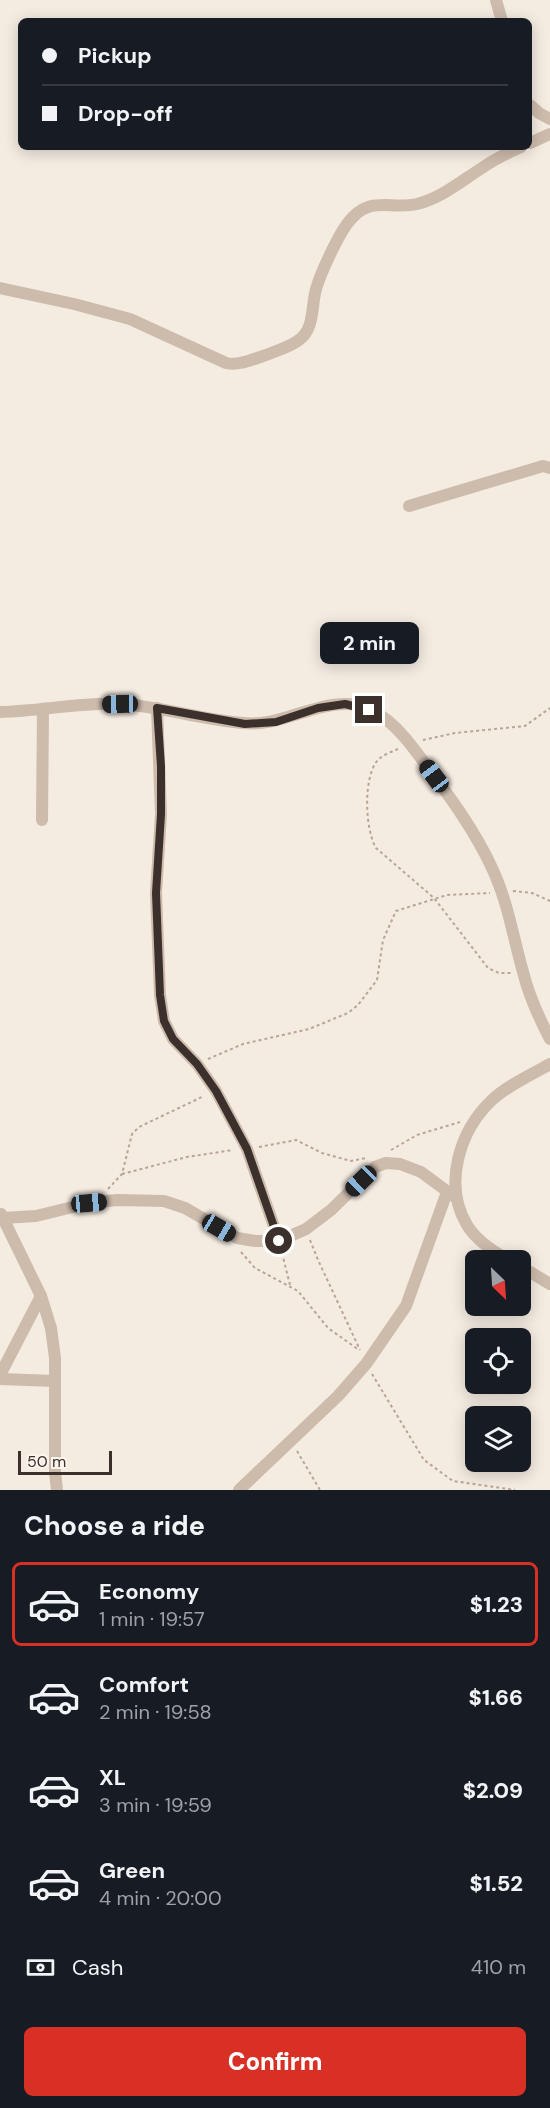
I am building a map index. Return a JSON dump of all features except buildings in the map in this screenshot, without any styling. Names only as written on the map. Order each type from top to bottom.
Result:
[{"type":"street","points":[[496,0],[501,18]]},
{"type":"street","points":[[532,107],[550,119]]},
{"type":"street","points":[[532,142],[550,134]]},
{"type":"street","points":[[0,288],[130,318],[226,363],[242,363],[279,350],[298,341],[304,334],[309,326],[320,280],[345,226],[356,213],[378,204],[407,205],[430,199],[498,157],[514,150]]},
{"type":"street","points":[[409,506],[543,466],[550,468]]},
{"type":"street","points":[[0,711],[120,704],[157,708],[245,724],[276,722],[318,708],[345,704],[359,706],[385,718],[410,744],[453,802],[491,867],[511,917],[523,974],[541,1023],[550,1040]]},
{"type":"street","points":[[157,708],[161,766],[161,814],[156,893],[160,995],[164,1021],[173,1039],[197,1064],[216,1091],[247,1149],[279,1241]]},
{"type":"street","points":[[42,820],[43,710]]},
{"type":"street","points":[[239,1490],[339,1396],[366,1364],[406,1306],[451,1194],[462,1145],[475,1119],[493,1099],[550,1064]]},
{"type":"street","points":[[57,1490],[55,1358],[51,1328],[41,1296],[1,1215],[36,1216],[89,1203],[117,1200],[164,1201],[185,1208],[237,1238],[279,1241],[306,1229],[331,1210],[375,1167],[386,1163],[400,1164],[421,1172],[451,1194],[468,1227],[480,1240],[494,1250]]},
{"type":"street","points":[[531,1273],[550,1284]]},
{"type":"street","points":[[0,1375],[41,1296]]},
{"type":"street","points":[[0,1379],[55,1381]]},
{"type":"path","points":[[523,974],[499,973],[488,968],[434,898],[376,848],[371,840],[367,811],[370,774],[378,760],[410,744],[454,733],[525,726],[550,708]]},
{"type":"path","points":[[197,1064],[243,1044],[309,1029],[348,1013],[358,1005],[376,980],[383,940],[396,911],[447,895],[532,892],[550,901]]},
{"type":"path","points":[[122,1174],[132,1134],[139,1126],[216,1091]]},
{"type":"path","points":[[387,1153],[417,1135],[475,1119]]},
{"type":"path","points":[[89,1203],[102,1194],[122,1174],[187,1157],[296,1140],[322,1153],[351,1161],[369,1157]]},
{"type":"path","points":[[237,1238],[240,1251],[255,1268],[298,1291],[328,1329],[361,1351],[318,1260],[306,1229]]},
{"type":"path","points":[[279,1241],[290,1285]]},
{"type":"path","points":[[366,1364],[424,1460],[453,1481],[515,1490]]},
{"type":"path","points":[[291,1442],[320,1490]]},
{"type":"route","points":[[279,1241],[247,1149],[216,1091],[197,1064],[173,1039],[164,1021],[160,995],[156,893],[161,814],[161,766],[157,708],[245,724],[276,722],[318,708],[345,704],[369,710]]}]
